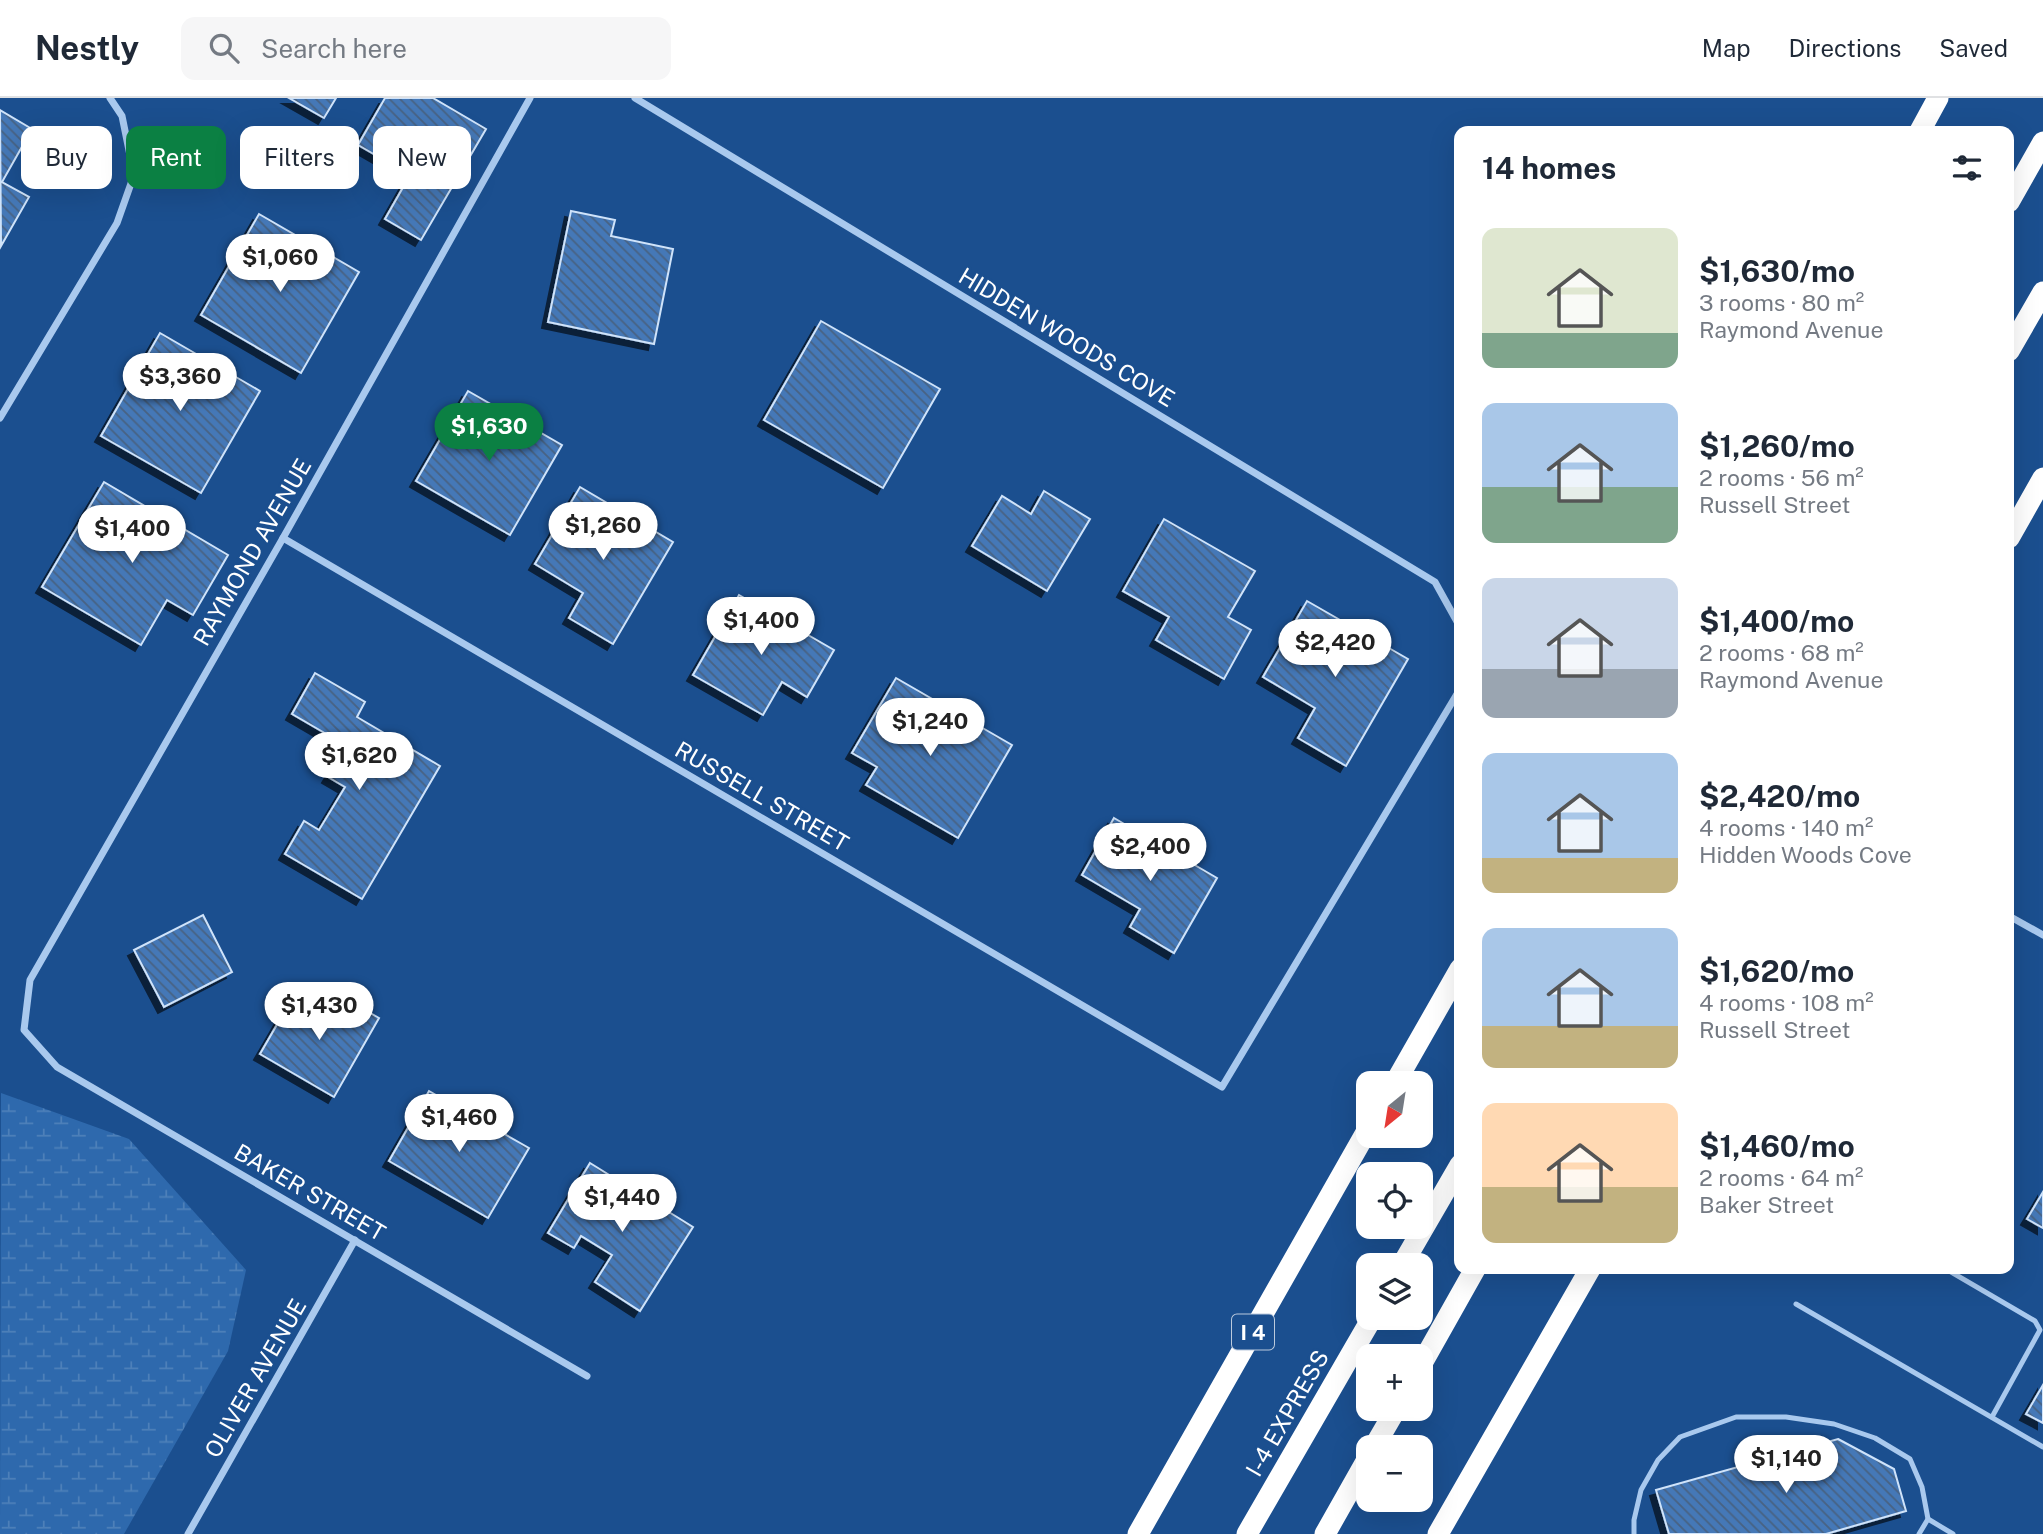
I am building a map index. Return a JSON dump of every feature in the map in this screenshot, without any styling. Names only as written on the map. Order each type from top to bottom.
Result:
[{"type":"highway","points":[[1923,126],[1938,98]]},
{"type":"highway","points":[[2014,193],[2043,142]]},
{"type":"highway","points":[[2014,342],[2043,292]]},
{"type":"highway","points":[[2014,529],[2043,478]]},
{"type":"highway","points":[[1402,1071],[1454,980]]},
{"type":"highway","name":"I 4","points":[[1138,1534],[1357,1148]]},
{"type":"highway","points":[[1409,1253],[1454,1175]]},
{"type":"highway","points":[[1433,1344],[1472,1274]]},
{"type":"highway","points":[[1438,1534],[1587,1274]]},
{"type":"highway","name":"I-4 EXPRESS","points":[[1247,1534],[1364,1330]]},
{"type":"highway","points":[[1325,1534],[1356,1479]]},
{"type":"street","points":[[0,418],[117,223],[134,175],[122,116],[110,98]]},
{"type":"street","name":"RAYMOND AVENUE","points":[[24,1030],[30,980],[283,538],[530,98]]},
{"type":"street","name":"HIDDEN WOODS COVE","points":[[635,98],[1435,582],[1454,616]]},
{"type":"street","name":"RUSSELL STREET","points":[[283,538],[1223,1087],[1454,700]]},
{"type":"street","points":[[2014,919],[2043,935]]},
{"type":"street","name":"BAKER STREET","points":[[24,1030],[57,1067],[587,1376]]},
{"type":"street","name":"OLIVER AVENUE","points":[[188,1534],[355,1240]]},
{"type":"lane","points":[[1955,1274],[2035,1321],[2040,1330],[1992,1418]]},
{"type":"lane","points":[[1796,1304],[2043,1447]]},
{"type":"lane","points":[[1634,1534],[1634,1520],[1641,1490],[1658,1460],[1680,1437],[1736,1417],[1786,1417],[1834,1423],[1875,1438],[1910,1459],[1922,1487],[1928,1519],[1919,1534]]},
{"type":"lane","points":[[1928,1519],[1953,1534]]},
{"type":"green space","points":[[1,1093],[129,1139],[246,1270],[228,1351],[124,1534],[0,1534]]},
{"type":"building","points":[[289,98],[336,98],[324,118]]},
{"type":"building","points":[[385,98],[433,98],[486,129],[471,155],[471,126],[373,126],[373,154],[359,143]]},
{"type":"building","points":[[0,110],[27,126],[21,126],[21,148],[2,182],[29,197],[1,246]]},
{"type":"building","points":[[402,189],[451,189],[421,240],[385,219]]},
{"type":"building","points":[[571,211],[615,220],[611,236],[673,249],[654,344],[548,322]]},
{"type":"building","points":[[259,214],[359,272],[301,373],[201,315]]},
{"type":"building","points":[[821,321],[940,389],[883,488],[764,420]]},
{"type":"building","points":[[160,333],[260,391],[201,493],[101,436]]},
{"type":"building","points":[[468,391],[562,445],[510,535],[416,481]]},
{"type":"building","points":[[104,482],[228,555],[193,615],[167,600],[141,645],[42,587]]},
{"type":"building","points":[[580,487],[673,542],[613,644],[569,618],[583,593],[535,564]]},
{"type":"building","points":[[1044,491],[1090,519],[1047,591],[972,546],[1002,496],[1031,514]]},
{"type":"building","points":[[1164,519],[1255,571],[1228,617],[1251,630],[1224,679],[1156,640],[1169,617],[1123,591]]},
{"type":"building","points":[[739,595],[834,650],[807,697],[782,682],[763,715],[693,675]]},
{"type":"building","points":[[1307,601],[1408,659],[1346,766],[1298,738],[1315,708],[1263,677]]},
{"type":"building","points":[[315,673],[365,702],[357,717],[440,766],[362,899],[285,854],[304,821],[319,830],[345,787],[328,777],[347,746],[292,714]]},
{"type":"building","points":[[896,678],[1012,745],[958,838],[866,785],[877,767],[852,753]]},
{"type":"building","points":[[1114,818],[1217,878],[1174,953],[1130,927],[1140,909],[1082,875]]},
{"type":"building","points":[[203,915],[232,972],[164,1007],[134,950]]},
{"type":"building","points":[[297,990],[347,1018],[355,1004],[379,1018],[334,1097],[260,1054]]},
{"type":"building","points":[[429,1091],[529,1148],[488,1218],[389,1161]]},
{"type":"building","points":[[590,1163],[693,1227],[640,1311],[595,1282],[612,1255],[581,1236],[574,1248],[548,1233]]},
{"type":"building","points":[[2043,1192],[2043,1228],[2027,1219]]},
{"type":"building","points":[[2043,1385],[2043,1423],[2026,1414]]},
{"type":"building","points":[[1838,1439],[1894,1469],[1906,1511],[1826,1534],[1669,1534],[1656,1490]]}]
